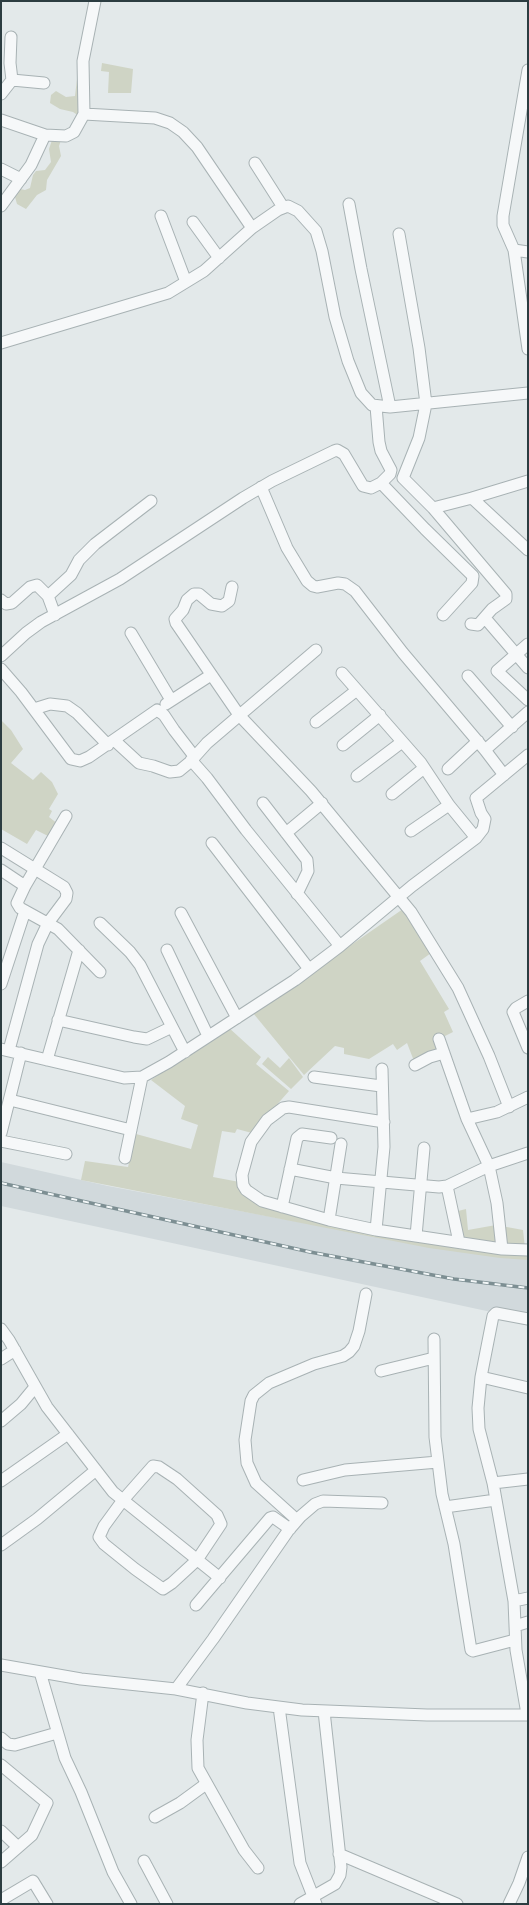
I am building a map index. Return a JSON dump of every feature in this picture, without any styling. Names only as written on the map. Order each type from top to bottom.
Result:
[{"type":"street","points":[[1,120],[45,135],[70,135],[74,132],[84,114],[84,61],[96,1]]},
{"type":"street","points":[[1,94],[12,80],[10,63],[11,38]]},
{"type":"street","points":[[528,70],[503,216],[503,225],[514,250],[528,349]]},
{"type":"street","points":[[12,80],[44,84]]},
{"type":"street","points":[[84,114],[154,118],[170,123],[183,132],[196,147],[252,228]]},
{"type":"street","points":[[1,206],[31,165],[45,135]]},
{"type":"street","points":[[255,163],[283,207]]},
{"type":"street","points":[[1,169],[21,179]]},
{"type":"street","points":[[349,204],[390,407]]},
{"type":"street","points":[[1,343],[168,293],[204,271],[252,228],[283,207],[292,207],[298,211],[316,231],[322,251],[335,317],[348,361],[361,393],[367,401],[376,406],[390,407],[528,393]]},
{"type":"street","points":[[161,216],[186,282]]},
{"type":"street","points":[[193,222],[219,258]]},
{"type":"street","points":[[400,234],[426,404],[419,438],[403,476]]},
{"type":"street","points":[[514,250],[528,252]]},
{"type":"street","points":[[376,406],[381,451],[391,470],[403,476],[404,480],[433,508],[506,594],[506,598],[478,625],[471,624]]},
{"type":"street","points":[[1,656],[34,626],[120,579],[202,524],[261,487],[337,450],[344,454],[363,486],[371,488],[381,483],[390,474],[391,470]]},
{"type":"street","points":[[433,508],[528,481]]},
{"type":"street","points":[[381,483],[473,576],[472,583],[443,615]]},
{"type":"street","points":[[261,487],[287,548],[296,566],[307,581],[313,586],[317,587],[338,583],[344,584],[355,591],[403,653],[482,746],[504,775]]},
{"type":"street","points":[[472,498],[528,550]]},
{"type":"street","points":[[48,596],[71,575],[79,560],[95,544],[151,501]]},
{"type":"street","points":[[1,600],[6,604],[12,603],[33,586],[41,587],[48,596],[55,614]]},
{"type":"street","points":[[232,587],[229,601],[222,606],[211,604],[199,594],[194,594],[187,600],[183,610],[175,619],[179,628],[239,715],[322,803],[400,896],[458,988],[489,1056],[509,1107]]},
{"type":"street","points":[[485,618],[528,668]]},
{"type":"street","points":[[131,633],[171,700]]},
{"type":"street","points":[[528,644],[497,671],[528,700]]},
{"type":"street","points":[[34,709],[50,704],[67,706],[139,763],[170,772],[179,771],[207,743],[316,650]]},
{"type":"street","points":[[1,669],[34,709],[71,759],[80,760],[111,742],[171,700],[211,675]]},
{"type":"street","points":[[342,673],[380,715],[424,768],[449,805],[476,838]]},
{"type":"street","points":[[468,676],[512,727]]},
{"type":"street","points":[[316,722],[357,690]]},
{"type":"street","points":[[157,710],[164,714],[207,778],[246,830],[340,946]]},
{"type":"street","points":[[448,769],[512,727],[528,712]]},
{"type":"street","points":[[343,745],[380,715]]},
{"type":"street","points":[[357,776],[402,742]]},
{"type":"street","points":[[1,848],[64,887],[68,893],[66,899],[48,923],[38,944],[5,1050],[124,1078],[142,1077],[185,1052],[309,969],[340,946],[400,896],[476,838],[483,829],[485,819],[481,813],[476,798],[528,755]]},
{"type":"street","points":[[392,794],[424,768]]},
{"type":"street","points":[[263,803],[307,860],[308,865],[306,876],[297,894]]},
{"type":"street","points":[[286,833],[322,803]]},
{"type":"street","points":[[411,831],[449,805]]},
{"type":"street","points":[[66,816],[36,870],[25,886],[18,899],[18,903],[25,911],[58,929],[100,972]]},
{"type":"street","points":[[212,843],[309,969]]},
{"type":"street","points":[[1,870],[25,886]]},
{"type":"street","points":[[1,984],[25,911]]},
{"type":"street","points":[[181,913],[237,1018]]},
{"type":"street","points":[[100,923],[130,952],[140,965],[185,1052]]},
{"type":"street","points":[[47,1060],[79,950]]},
{"type":"street","points":[[167,950],[208,1036]]},
{"type":"street","points":[[527,1042],[513,1012],[516,1008],[528,1001]]},
{"type":"street","points":[[58,1020],[142,1038],[151,1038],[172,1027]]},
{"type":"street","points":[[439,1039],[467,1119],[489,1166],[497,1203],[502,1249]]},
{"type":"street","points":[[1,1133],[21,1053]]},
{"type":"street","points":[[415,1065],[430,1057],[444,1053]]},
{"type":"street","points":[[376,1230],[384,1147],[384,1122],[381,1086],[382,1069]]},
{"type":"street","points":[[126,1158],[142,1077]]},
{"type":"street","points":[[314,1077],[381,1086]]},
{"type":"street","points":[[467,1119],[497,1112],[528,1097]]},
{"type":"street","points":[[10,1100],[131,1130]]},
{"type":"street","points":[[384,1122],[289,1107],[283,1108],[267,1120],[251,1142],[244,1166],[242,1180],[246,1190],[257,1198],[282,1207],[329,1220],[376,1230],[502,1249],[528,1250]]},
{"type":"street","points":[[282,1207],[297,1138],[300,1135],[331,1138]]},
{"type":"street","points":[[1,1141],[66,1154]]},
{"type":"street","points":[[329,1220],[341,1144]]},
{"type":"street","points":[[416,1236],[424,1148]]},
{"type":"street","points":[[290,1169],[336,1178],[380,1183],[421,1187],[447,1186],[489,1166],[528,1153]]},
{"type":"street","points":[[447,1186],[459,1242]]},
{"type":"street","points":[[297,1520],[256,1483],[247,1463],[245,1440],[251,1401],[254,1395],[269,1383],[314,1364],[343,1356],[349,1352],[354,1346],[366,1294]]},
{"type":"street","points":[[1,1666],[81,1679],[176,1689],[279,1707],[324,1711],[427,1715],[527,1714],[515,1640],[514,1601],[493,1483],[479,1429],[478,1408],[481,1377],[494,1314],[528,1319]]},
{"type":"street","points":[[1,1330],[15,1350],[47,1407],[113,1492],[220,1578]]},
{"type":"street","points":[[434,1339],[435,1437],[445,1507],[454,1544],[471,1650],[515,1640]]},
{"type":"street","points":[[1,1360],[15,1350]]},
{"type":"street","points":[[381,1371],[434,1358]]},
{"type":"street","points":[[481,1377],[528,1388]]},
{"type":"street","points":[[1,1421],[20,1404],[35,1387]]},
{"type":"street","points":[[1,1480],[68,1434]]},
{"type":"street","points":[[303,1480],[345,1470],[438,1462]]},
{"type":"street","points":[[153,1466],[159,1467],[177,1479],[220,1520],[220,1527],[197,1560],[172,1583],[163,1589],[104,1544],[99,1537],[104,1526],[123,1500],[153,1466]]},
{"type":"street","points":[[1,1545],[42,1515],[96,1470]]},
{"type":"street","points":[[493,1483],[528,1479]]},
{"type":"street","points":[[445,1507],[496,1500]]},
{"type":"street","points":[[176,1689],[297,1520],[315,1504],[323,1501],[382,1503]]},
{"type":"street","points":[[196,1605],[270,1518],[273,1517],[290,1529]]},
{"type":"street","points":[[514,1601],[528,1598]]},
{"type":"street","points":[[515,1626],[528,1622]]},
{"type":"street","points":[[40,1672],[65,1758],[81,1792],[114,1872],[131,1904]]},
{"type":"street","points":[[203,1693],[197,1740],[198,1768],[244,1850],[258,1868]]},
{"type":"street","points":[[279,1707],[300,1863],[314,1901]]},
{"type":"street","points":[[300,1904],[314,1901],[335,1884],[338,1880],[341,1868],[324,1711]]},
{"type":"street","points":[[1,1738],[8,1744],[15,1745],[57,1733]]},
{"type":"street","points":[[1,1765],[47,1803],[32,1835],[1,1862]]},
{"type":"street","points":[[155,1817],[180,1803],[206,1784]]},
{"type":"street","points":[[1,1831],[18,1847]]},
{"type":"street","points":[[339,1854],[457,1904]]},
{"type":"street","points":[[509,1904],[519,1883],[528,1857]]},
{"type":"street","points":[[144,1861],[167,1904]]},
{"type":"street","points":[[1,1900],[33,1881],[47,1904]]},
{"type":"shaded area","points":[[1,1162],[108,1186],[288,1220],[528,1259],[528,1317],[505,1315],[1,1206]]},
{"type":"green space","points":[[102,63],[133,69],[131,93],[108,93],[109,72],[101,71]]},
{"type":"green space","points":[[82,78],[79,116],[73,112],[60,109],[50,103],[51,95],[56,91],[66,97],[75,96],[77,79]]},
{"type":"green space","points":[[52,140],[61,140],[59,146],[61,156],[47,180],[46,190],[37,195],[26,209],[17,204],[15,197],[20,189],[25,190],[30,188],[33,175],[36,171],[45,170],[51,162],[49,149]]},
{"type":"green space","points":[[1,720],[11,730],[23,749],[11,763],[33,780],[41,772],[52,782],[58,794],[49,809],[52,811],[49,817],[58,824],[50,837],[36,830],[27,844],[1,829]]},
{"type":"green space","points":[[403,909],[431,953],[420,961],[449,1009],[444,1012],[453,1032],[435,1041],[440,1051],[414,1061],[407,1043],[397,1050],[393,1044],[369,1059],[344,1054],[344,1048],[335,1046],[304,1075],[253,1013]]},
{"type":"green space","points":[[228,1027],[261,1057],[256,1064],[289,1091],[252,1133],[237,1129],[235,1133],[222,1131],[213,1177],[250,1184],[257,1196],[326,1217],[453,1238],[450,1213],[466,1209],[468,1230],[496,1225],[523,1230],[525,1248],[528,1248],[528,1260],[500,1258],[429,1248],[81,1180],[85,1161],[128,1167],[136,1134],[191,1149],[198,1125],[181,1119],[185,1106],[151,1080]]},
{"type":"green space","points":[[268,1057],[280,1068],[289,1058],[303,1077],[291,1089],[262,1064]]},
{"type":"railway","points":[[1,1183],[310,1252],[454,1279],[528,1288]]}]
